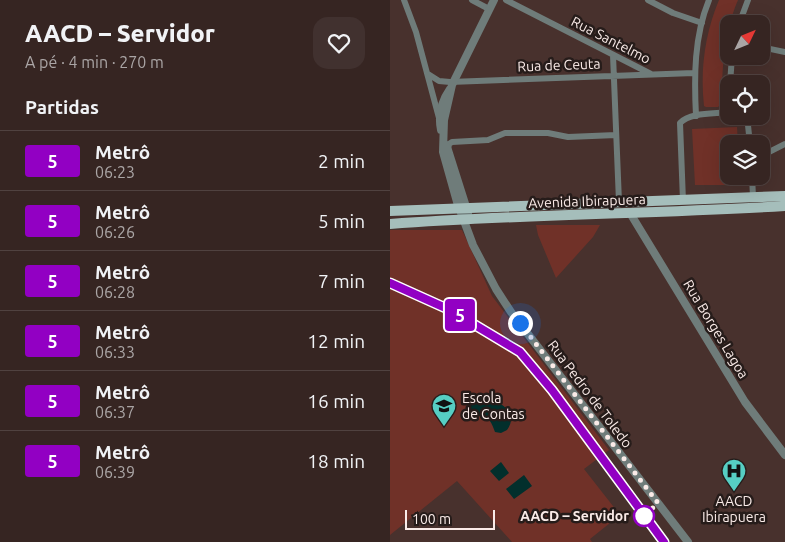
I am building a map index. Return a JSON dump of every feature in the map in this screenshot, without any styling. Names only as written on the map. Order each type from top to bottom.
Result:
[{"type":"main road","name":"Avenida Ibirapuera","points":[[390,210],[785,196]]},
{"type":"main road","points":[[630,213],[634,206],[643,202]]},
{"type":"main road","name":"Avenida Ibirapuera","points":[[390,224],[785,206]]},
{"type":"main road","points":[[467,230],[469,219]]},
{"type":"street","points":[[404,0],[416,32],[442,119],[462,208],[469,219]]},
{"type":"street","points":[[472,0],[489,9]]},
{"type":"street","points":[[442,119],[443,98],[453,84],[494,0]]},
{"type":"street","name":"Rua Santelmo","points":[[506,0],[652,74]]},
{"type":"street","points":[[648,0],[672,12],[702,23]]},
{"type":"street","points":[[696,116],[694,73],[702,23],[709,0]]},
{"type":"street","points":[[742,15],[748,0]]},
{"type":"street","points":[[770,49],[785,52]]},
{"type":"street","points":[[613,55],[618,202]]},
{"type":"street","name":"Rua de Ceuta","points":[[428,74],[439,81],[453,84],[694,73]]},
{"type":"street","points":[[683,201],[679,126],[684,119],[720,113]]},
{"type":"street","points":[[448,145],[488,140],[505,134],[548,133],[568,137],[616,136]]},
{"type":"street","points":[[770,152],[785,144]]},
{"type":"street","points":[[752,185],[753,197]]},
{"type":"street","name":"Rua Borges Lagoa","points":[[630,213],[745,402],[785,455]]},
{"type":"street","name":"Rua Pedro de Toledo","points":[[467,230],[486,273],[511,312],[688,542]]},
{"type":"shaded area","points":[[719,0],[738,0],[732,15],[720,15],[720,65],[723,65],[722,75],[720,75],[720,105],[718,107],[706,107],[704,106],[703,92],[703,65],[714,13]]},
{"type":"shaded area","points":[[737,127],[737,135],[720,135],[720,185],[695,185],[692,129]]},
{"type":"shaded area","points":[[536,225],[600,225],[593,237],[556,278],[538,235]]},
{"type":"shaded area","points":[[390,230],[462,230],[492,296],[609,450],[584,469],[620,515],[590,539],[592,542],[512,542],[457,481],[390,535]]},
{"type":"water","points":[[479,398],[499,403],[509,411],[511,417],[507,430],[501,433],[495,432],[492,424],[486,417],[474,417],[472,415],[470,406],[473,401]]},
{"type":"water","points":[[501,462],[509,473],[499,481],[490,471]]},
{"type":"water","points":[[524,475],[532,486],[514,499],[506,489]]},
{"type":"metro line","name":"5","points":[[390,283],[450,310],[520,352],[552,390],[664,542]]},
{"type":"place","name":"Escola de Contas","points":[[444,427]]},
{"type":"place","name":"AACD Ibirapuera","points":[[734,492]]},
{"type":"place","name":"AACD – Servidor","points":[[644,516]]},
{"type":"route","points":[[520,323],[658,503],[644,516]]}]
